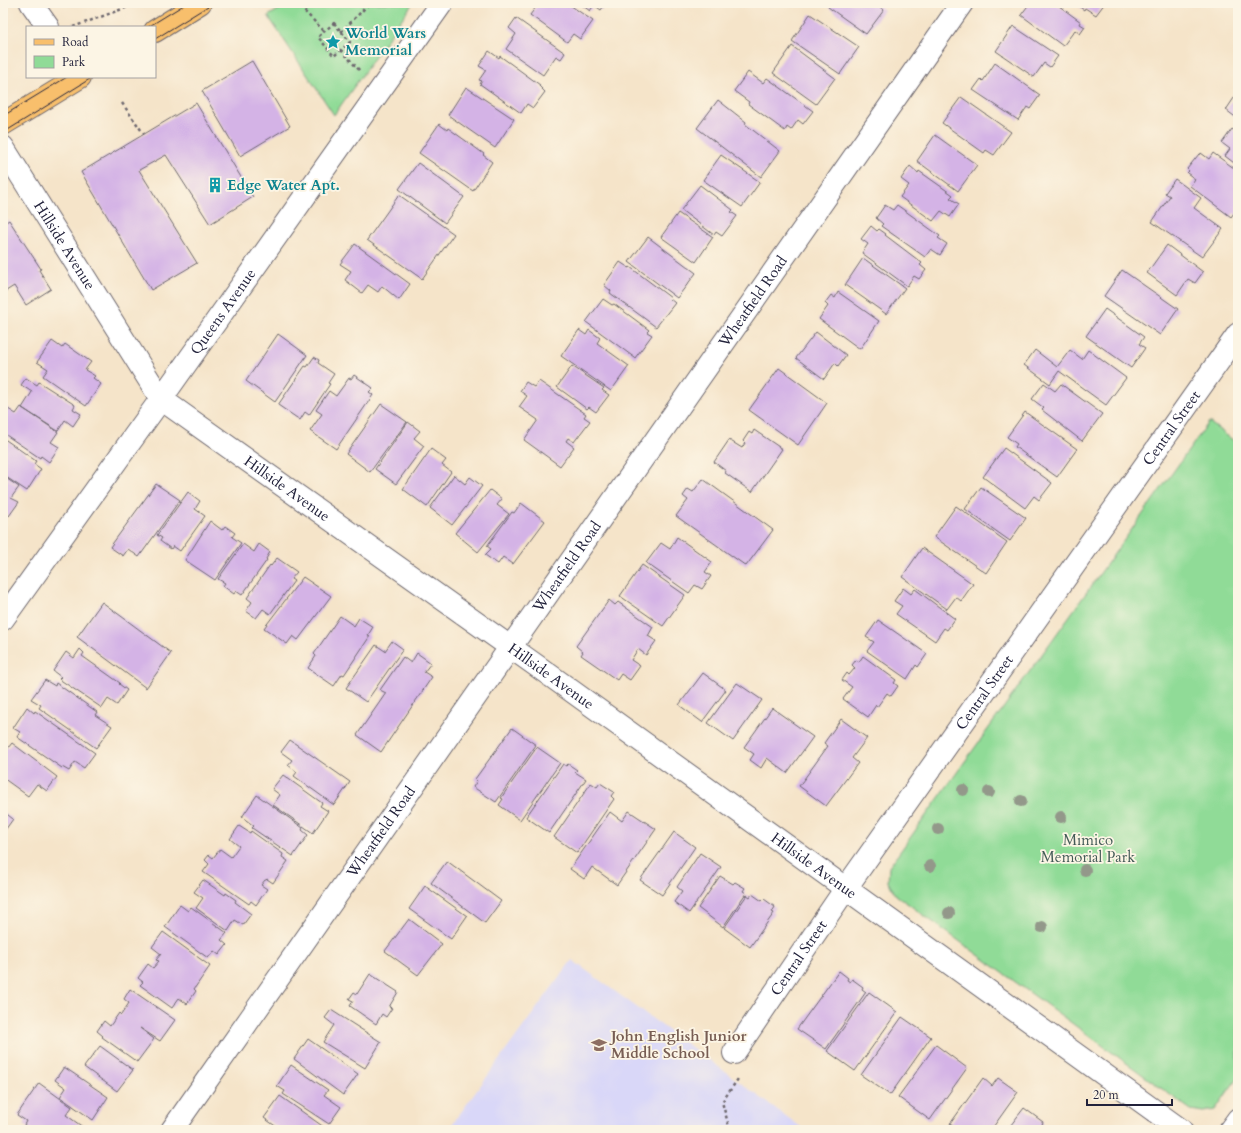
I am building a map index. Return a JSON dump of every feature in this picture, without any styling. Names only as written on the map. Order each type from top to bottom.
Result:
[{"type":"main road","points":[[156,30],[200,3]]},
{"type":"main road","points":[[3,124],[78,78]]},
{"type":"street","points":[[31,3],[47,26]]},
{"type":"street","name":"Queens Avenue","points":[[3,619],[442,3]]},
{"type":"street","name":"Wheatfield Road","points":[[172,1130],[962,3]]},
{"type":"street","name":"Hillside Avenue","points":[[3,147],[161,399],[510,647],[1182,1130]]},
{"type":"street","name":"Central Street","points":[[734,1053],[846,888],[1238,334]]},
{"type":"street","points":[[1230,1130],[1238,1119]]},
{"type":"path","points":[[76,26],[125,8],[133,3]]},
{"type":"path","points":[[296,3],[324,31]]},
{"type":"path","points":[[341,32],[370,3]]},
{"type":"path","points":[[334,23],[350,42],[334,56],[318,37],[324,31],[334,23]]},
{"type":"path","points":[[122,103],[144,134]]},
{"type":"path","points":[[730,1130],[722,1102],[744,1071],[734,1053]]},
{"type":"shaded area","name":"John English Junior Middle School","points":[[572,960],[805,1130],[448,1130]]},
{"type":"green space","points":[[290,3],[413,3],[334,115],[268,16]]},
{"type":"green space","name":"Mimico Memorial Park","points":[[1209,422],[1238,444],[1238,1077],[1215,1110],[1203,1112],[1191,1110],[896,895],[888,882],[889,867]]},
{"type":"building","points":[[539,3],[567,3],[593,21],[580,39],[573,34],[567,42],[530,15]]},
{"type":"building","points":[[579,3],[606,3],[601,10],[594,5],[590,11]]},
{"type":"building","points":[[827,3],[879,3],[881,5],[880,7],[884,10],[866,34],[828,7],[829,5]]},
{"type":"building","points":[[1030,3],[1055,3],[1081,22],[1080,24],[1085,27],[1080,34],[1075,30],[1063,46],[1021,15]]},
{"type":"building","points":[[1074,3],[1105,3],[1096,15],[1085,8],[1084,10]]},
{"type":"building","points":[[810,14],[859,47],[840,74],[792,41]]},
{"type":"building","points":[[516,18],[565,53],[561,59],[556,56],[543,75],[506,49],[516,34],[509,28]]},
{"type":"building","points":[[1013,26],[1058,56],[1050,67],[1044,63],[1034,77],[996,51]]},
{"type":"building","points":[[792,46],[835,78],[816,104],[773,73]]},
{"type":"building","points":[[489,51],[499,58],[500,56],[540,85],[539,86],[545,92],[533,108],[527,104],[521,113],[480,84],[482,81],[479,80],[486,70],[479,66]]},
{"type":"building","points":[[252,61],[290,126],[240,156],[202,91]]},
{"type":"building","points":[[995,63],[1040,95],[1030,109],[1027,107],[1018,120],[973,90],[981,79],[983,81]]},
{"type":"building","points":[[748,72],[763,83],[767,78],[813,111],[803,124],[798,120],[791,130],[787,127],[785,131],[748,104],[749,102],[734,91]]},
{"type":"building","points":[[466,87],[514,119],[495,148],[448,115]]},
{"type":"building","points":[[1238,92],[1238,119],[1226,110]]},
{"type":"building","points":[[961,97],[1011,132],[994,155],[986,150],[984,153],[942,123]]},
{"type":"building","points":[[718,100],[746,122],[745,124],[780,151],[761,177],[697,128]]},
{"type":"building","name":"Edge Water Apt.","points":[[196,103],[253,197],[210,224],[166,155],[139,170],[197,263],[151,290],[81,172]]},
{"type":"building","points":[[439,124],[447,130],[448,128],[484,154],[483,155],[492,162],[473,191],[419,153]]},
{"type":"building","points":[[1232,129],[1238,133],[1238,166],[1225,156],[1230,149],[1222,143]]},
{"type":"building","points":[[935,135],[977,165],[958,191],[917,161]]},
{"type":"building","points":[[1201,153],[1209,159],[1213,153],[1238,171],[1238,216],[1234,213],[1231,217],[1190,186],[1195,179],[1187,173],[1189,171],[1187,169]]},
{"type":"building","points":[[721,155],[760,182],[742,207],[703,180]]},
{"type":"building","points":[[418,163],[464,197],[445,223],[399,189]]},
{"type":"building","points":[[910,166],[918,173],[919,171],[953,195],[950,198],[959,204],[950,217],[941,211],[933,221],[900,197],[909,185],[901,179]]},
{"type":"building","points":[[1175,179],[1201,198],[1194,208],[1223,229],[1202,257],[1152,222],[1170,196],[1165,193]]},
{"type":"building","points":[[700,185],[733,210],[731,212],[737,216],[722,236],[716,232],[714,235],[681,210]]},
{"type":"building","points":[[399,195],[454,234],[422,279],[367,240]]},
{"type":"building","points":[[885,205],[893,210],[897,205],[940,236],[938,238],[947,244],[940,255],[931,249],[925,257],[881,226],[883,224],[876,218]]},
{"type":"building","points":[[678,213],[713,237],[696,262],[661,237]]},
{"type":"building","points":[[3,218],[6,222],[9,220],[41,269],[39,270],[51,289],[26,305],[14,286],[6,291],[3,287]]},
{"type":"building","points":[[871,226],[877,231],[879,229],[886,234],[885,235],[922,263],[920,265],[926,270],[919,279],[914,276],[907,286],[862,253],[868,244],[861,239]]},
{"type":"building","points":[[648,237],[696,273],[677,298],[629,262]]},
{"type":"building","points":[[355,244],[410,284],[399,300],[382,286],[378,292],[368,285],[362,293],[345,280],[351,271],[340,264]]},
{"type":"building","points":[[1167,245],[1203,272],[1195,283],[1188,279],[1177,295],[1147,273]]},
{"type":"building","points":[[863,258],[905,288],[886,314],[845,285]]},
{"type":"building","points":[[620,262],[629,268],[630,267],[671,298],[670,299],[675,303],[656,327],[610,293],[611,291],[604,285]]},
{"type":"building","points":[[1122,270],[1178,309],[1160,335],[1104,296]]},
{"type":"building","points":[[838,292],[879,321],[860,349],[819,319],[828,306],[825,303],[831,295],[835,298]]},
{"type":"building","points":[[603,299],[612,305],[614,304],[649,330],[647,332],[652,335],[635,358],[586,322]]},
{"type":"building","points":[[1105,309],[1144,337],[1139,344],[1145,348],[1131,368],[1086,336]]},
{"type":"building","points":[[579,330],[586,335],[589,330],[600,338],[597,343],[629,366],[611,391],[561,356]]},
{"type":"building","points":[[816,332],[846,355],[838,366],[835,363],[824,379],[796,358]]},
{"type":"building","points":[[278,334],[307,355],[275,402],[246,381]]},
{"type":"building","points":[[52,341],[62,348],[65,344],[91,362],[85,370],[95,376],[93,378],[101,384],[86,406],[43,376],[48,369],[37,362]]},
{"type":"building","points":[[1035,350],[1057,367],[1070,350],[1082,359],[1088,350],[1126,378],[1106,405],[1059,371],[1050,384],[1024,365]]},
{"type":"building","points":[[314,357],[319,360],[318,363],[334,374],[328,383],[330,384],[309,415],[305,412],[300,420],[278,405],[305,366],[307,367]]},
{"type":"building","points":[[572,366],[604,388],[602,390],[609,395],[596,412],[589,407],[587,409],[557,387]]},
{"type":"building","points":[[779,368],[827,403],[798,445],[749,410]]},
{"type":"building","points":[[354,375],[373,388],[369,392],[373,395],[336,449],[310,431],[322,414],[316,410],[329,391],[336,396],[349,378],[351,379]]},
{"type":"building","points":[[26,378],[37,385],[39,382],[75,405],[73,409],[81,414],[73,426],[65,420],[58,431],[22,408],[32,392],[21,385]]},
{"type":"building","points":[[539,381],[586,414],[584,417],[590,421],[574,442],[568,438],[566,441],[574,447],[560,466],[524,440],[538,420],[519,407],[527,396],[520,391],[526,382],[534,387]]},
{"type":"building","points":[[1044,383],[1055,391],[1061,384],[1102,414],[1082,441],[1042,410],[1044,408],[1032,399]]},
{"type":"building","points":[[381,404],[407,422],[370,472],[346,454]]},
{"type":"building","points":[[5,407],[16,414],[21,407],[58,432],[51,442],[59,447],[49,462],[41,456],[40,458],[3,433],[5,431],[3,430],[3,410]]},
{"type":"building","points":[[1025,412],[1077,449],[1057,477],[1015,447],[1017,444],[1007,437]]},
{"type":"building","points":[[408,422],[420,431],[414,438],[424,446],[396,484],[375,469]]},
{"type":"building","points":[[754,430],[782,449],[752,492],[725,473],[726,471],[714,462],[729,440],[742,448],[745,443],[743,441],[749,432],[752,434]]},
{"type":"building","points":[[3,438],[36,461],[34,464],[41,469],[27,491],[3,475]]},
{"type":"building","points":[[1004,448],[1052,483],[1039,500],[1034,496],[1025,508],[983,477]]},
{"type":"building","points":[[431,449],[446,460],[442,465],[451,472],[427,507],[403,489]]},
{"type":"building","points":[[454,475],[465,484],[470,477],[482,486],[452,525],[430,508]]},
{"type":"building","points":[[3,476],[19,487],[11,498],[19,502],[9,516],[3,512]]},
{"type":"building","points":[[703,479],[773,530],[746,566],[676,516],[688,500],[683,496],[688,489],[693,492]]},
{"type":"building","points":[[156,484],[180,500],[139,557],[128,549],[123,556],[110,547]]},
{"type":"building","points":[[981,487],[1026,518],[1010,541],[965,509]]},
{"type":"building","points":[[490,490],[502,499],[497,505],[509,514],[478,552],[455,533]]},
{"type":"building","points":[[188,492],[200,501],[195,509],[205,516],[180,551],[173,546],[171,549],[160,541],[162,538],[157,535]]},
{"type":"building","points":[[521,503],[545,521],[513,564],[503,557],[498,564],[485,555],[491,549],[487,546],[512,512],[514,513]]},
{"type":"building","points":[[956,506],[1007,542],[986,573],[934,537]]},
{"type":"building","points":[[210,521],[222,530],[225,526],[235,533],[232,537],[241,543],[215,580],[185,560]]},
{"type":"building","points":[[677,537],[712,562],[705,572],[711,576],[702,589],[695,585],[689,593],[646,563],[661,543],[670,549]]},
{"type":"building","points":[[243,544],[254,552],[259,544],[270,552],[266,559],[267,560],[242,595],[236,591],[234,594],[223,586],[225,583],[218,579]]},
{"type":"building","points":[[922,548],[973,584],[961,601],[956,597],[947,609],[902,577]]},
{"type":"building","points":[[277,558],[297,572],[291,579],[294,581],[270,614],[263,609],[256,618],[246,611],[252,602],[247,598],[270,565],[271,566]]},
{"type":"building","points":[[642,565],[685,595],[663,626],[620,596]]},
{"type":"building","points":[[303,577],[331,596],[298,640],[293,636],[287,644],[264,628]]},
{"type":"building","points":[[903,588],[911,594],[915,589],[955,619],[947,630],[944,628],[935,641],[896,614],[902,606],[894,601]]},
{"type":"building","points":[[609,600],[615,605],[618,602],[653,627],[648,636],[656,641],[646,655],[638,649],[631,660],[640,666],[630,680],[621,674],[617,680],[581,655],[583,652],[576,646]]},
{"type":"building","points":[[102,602],[171,653],[146,688],[77,637]]},
{"type":"building","points":[[340,616],[354,626],[359,618],[373,627],[368,635],[370,636],[344,675],[342,674],[334,686],[308,668],[316,656],[314,654]]},
{"type":"building","points":[[878,620],[927,654],[918,667],[916,665],[907,679],[867,651],[874,642],[866,637]]},
{"type":"building","points":[[392,641],[403,649],[366,702],[346,688],[376,645],[385,651]]},
{"type":"building","points":[[80,649],[84,653],[82,656],[120,683],[119,684],[127,690],[117,705],[108,699],[102,708],[59,679],[61,677],[53,671],[66,652],[74,658]]},
{"type":"building","points":[[417,653],[431,663],[424,672],[432,677],[381,752],[357,735],[386,693],[380,690],[403,657],[411,663]]},
{"type":"building","points":[[863,656],[896,680],[894,683],[898,686],[891,696],[887,693],[868,717],[843,699],[852,687],[842,680],[847,673],[849,675],[855,668],[852,665],[856,660],[859,662]]},
{"type":"building","points":[[703,673],[726,690],[702,722],[679,705]]},
{"type":"building","points":[[45,680],[55,686],[56,683],[97,712],[95,715],[112,726],[96,748],[39,708],[41,705],[31,699]]},
{"type":"building","points":[[737,683],[762,700],[733,741],[708,723]]},
{"type":"building","points":[[27,707],[95,753],[84,768],[75,762],[69,771],[62,768],[17,737],[20,732],[13,728]]},
{"type":"building","points":[[772,708],[813,737],[787,773],[767,758],[761,768],[750,760],[754,754],[744,747]]},
{"type":"building","points":[[841,719],[867,738],[852,758],[858,763],[826,806],[799,786],[828,746],[824,743]]},
{"type":"building","points":[[512,728],[536,745],[496,802],[473,787],[477,781],[475,779]]},
{"type":"building","points":[[290,740],[350,782],[334,805],[294,776],[297,772],[288,765],[292,760],[281,752]]},
{"type":"building","points":[[12,743],[57,777],[47,791],[37,784],[28,796],[3,778],[3,748],[5,746],[8,748]]},
{"type":"building","points":[[537,747],[560,763],[520,820],[499,805],[503,799],[501,798]]},
{"type":"building","points":[[563,764],[566,766],[568,764],[577,770],[575,772],[586,779],[549,833],[526,817]]},
{"type":"building","points":[[283,775],[322,803],[320,806],[328,811],[313,833],[273,805],[280,795],[272,789]]},
{"type":"building","points":[[591,783],[597,787],[600,783],[614,792],[611,796],[614,799],[577,853],[554,837]]},
{"type":"building","points":[[257,795],[303,828],[302,830],[308,835],[293,856],[252,828],[254,826],[242,817]]},
{"type":"building","points":[[3,811],[13,819],[3,833]]},
{"type":"building","points":[[629,811],[656,829],[617,885],[592,867],[584,879],[570,869],[610,812],[622,821]]},
{"type":"building","points":[[239,826],[250,833],[251,831],[283,854],[282,857],[288,861],[273,883],[267,879],[261,885],[267,889],[256,905],[251,901],[249,904],[203,872],[209,864],[205,860],[209,855],[213,858],[220,849],[231,857],[239,846],[230,839]]},
{"type":"building","points":[[674,832],[695,847],[662,895],[640,880]]},
{"type":"building","points":[[700,853],[721,867],[689,913],[674,902],[682,891],[677,887]]},
{"type":"building","points":[[447,861],[501,901],[485,923],[431,883]]},
{"type":"building","points":[[720,876],[733,884],[735,882],[745,888],[743,891],[746,893],[723,927],[698,908]]},
{"type":"building","points":[[203,880],[225,895],[226,893],[236,900],[235,902],[251,914],[243,925],[235,920],[228,931],[196,908],[203,898],[194,892]]},
{"type":"building","points":[[425,886],[467,916],[451,939],[409,909]]},
{"type":"building","points":[[752,894],[762,901],[764,899],[775,907],[772,912],[774,913],[750,947],[724,928],[747,895],[750,897]]},
{"type":"building","points":[[180,905],[188,911],[191,907],[227,933],[221,940],[227,945],[219,955],[214,951],[208,958],[165,927]]},
{"type":"building","points":[[409,919],[442,944],[418,975],[385,951]]},
{"type":"building","points":[[163,932],[210,966],[194,989],[196,991],[187,1004],[179,998],[172,1008],[140,985],[143,982],[138,978],[148,964],[153,968],[159,961],[156,960],[161,954],[152,947]]},
{"type":"building","points":[[839,971],[848,978],[847,980],[850,982],[852,979],[863,987],[862,989],[866,992],[826,1049],[797,1029]]},
{"type":"building","points":[[370,974],[398,992],[389,1007],[392,1008],[386,1017],[382,1014],[376,1024],[350,1006],[353,1001],[349,999],[354,992],[357,994]]},
{"type":"building","points":[[130,989],[175,1020],[160,1041],[140,1028],[154,1039],[137,1062],[102,1037],[103,1036],[97,1031],[104,1021],[110,1026],[119,1013],[121,1015],[129,1003],[124,999]]},
{"type":"building","points":[[869,992],[897,1012],[855,1071],[827,1051]]},
{"type":"building","points":[[331,1010],[381,1042],[365,1068],[323,1042],[334,1025],[325,1018]]},
{"type":"building","points":[[902,1017],[931,1037],[890,1095],[861,1075]]},
{"type":"building","points":[[308,1039],[358,1074],[343,1095],[294,1059]]},
{"type":"building","points":[[936,1045],[967,1068],[930,1120],[898,1097]]},
{"type":"building","points":[[100,1046],[133,1070],[117,1091],[84,1067]]},
{"type":"building","points":[[291,1065],[328,1090],[324,1095],[341,1107],[329,1124],[283,1094],[285,1091],[277,1086]]},
{"type":"building","points":[[64,1067],[108,1097],[93,1120],[60,1097],[66,1088],[55,1080]]},
{"type":"building","points":[[983,1078],[992,1086],[998,1078],[1018,1092],[991,1130],[958,1130],[950,1124]]},
{"type":"building","points":[[39,1083],[72,1107],[66,1115],[87,1130],[32,1130],[24,1125],[26,1121],[17,1115]]},
{"type":"building","points":[[280,1096],[328,1130],[281,1130],[264,1118]]},
{"type":"building","points":[[1024,1108],[1043,1122],[1042,1124],[1050,1130],[1007,1130]]},
{"type":"tram line","points":[[150,26],[187,3]]},
{"type":"tram line","points":[[156,38],[213,3]]},
{"type":"tram line","points":[[3,116],[65,78]]},
{"type":"tram line","points":[[3,133],[91,78]]},
{"type":"place","name":"World Wars Memorial","points":[[333,42]]},
{"type":"place","name":"Edge Water Apt.","points":[[215,185]]},
{"type":"place","name":"John English Junior Middle School","points":[[599,1045]]}]
